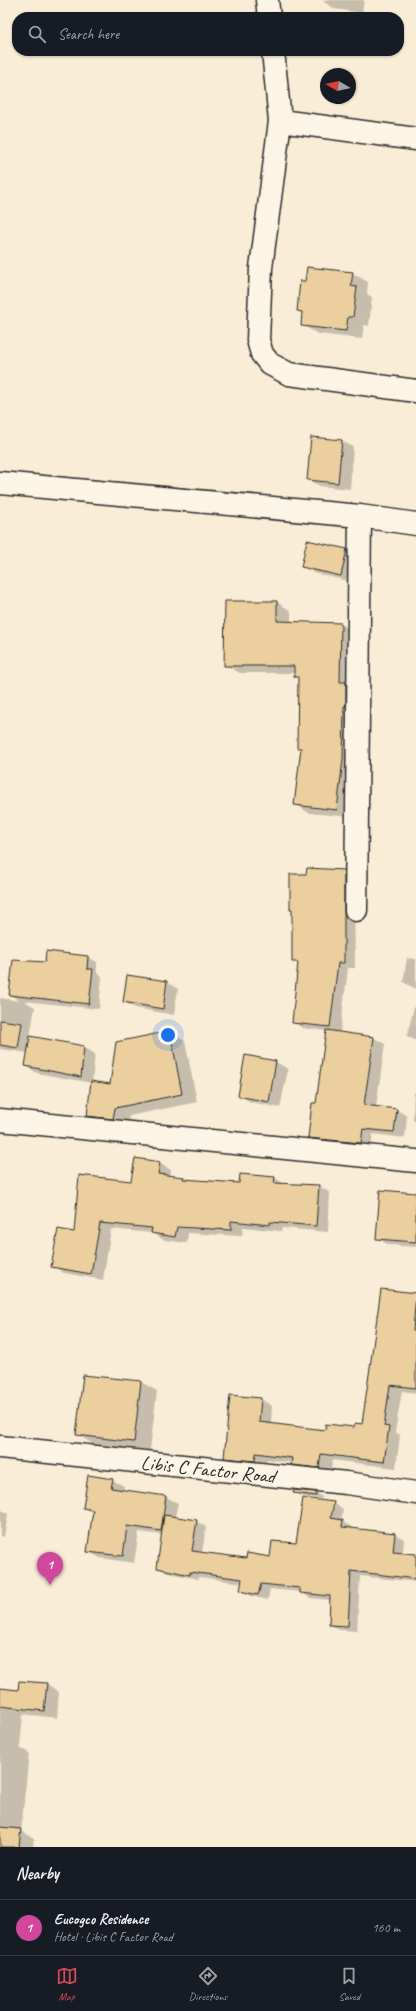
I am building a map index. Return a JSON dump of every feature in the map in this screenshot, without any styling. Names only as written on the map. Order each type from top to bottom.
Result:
[{"type":"street","points":[[267,0],[268,12]]},
{"type":"street","points":[[273,56],[280,122],[261,268],[258,340],[262,354],[270,364],[289,374],[416,391]]},
{"type":"street","points":[[280,122],[416,139]]},
{"type":"street","points":[[0,484],[360,516],[416,524]]},
{"type":"street","points":[[356,910],[360,516]]},
{"type":"street","points":[[0,1120],[416,1161]]},
{"type":"street","name":"Libis C Factor Road","points":[[0,1447],[346,1483],[416,1493]]},
{"type":"building","points":[[307,267],[353,272],[351,286],[357,287],[353,317],[348,317],[346,331],[301,326],[302,312],[297,311],[300,281],[305,281]]},
{"type":"building","points":[[311,437],[342,440],[338,483],[307,480]]},
{"type":"building","points":[[307,540],[347,549],[341,576],[301,567]]},
{"type":"building","points":[[225,601],[277,601],[277,621],[341,623],[340,682],[346,682],[346,706],[344,706],[343,759],[337,810],[294,805],[301,748],[297,748],[298,677],[294,677],[294,666],[224,666]]},
{"type":"building","points":[[307,868],[344,870],[344,963],[338,963],[330,1027],[292,1023],[298,962],[292,962],[292,909],[290,909],[290,874],[306,874]]},
{"type":"building","points":[[46,951],[88,956],[87,969],[93,969],[89,1004],[9,995],[13,960],[45,962]]},
{"type":"building","points":[[127,975],[167,981],[163,1009],[123,1002]]},
{"type":"building","points":[[0,1020],[22,1023],[18,1048],[0,1045]]},
{"type":"building","points":[[326,1030],[374,1037],[364,1105],[397,1109],[394,1132],[363,1129],[361,1143],[308,1138],[312,1103],[316,1103]]},
{"type":"building","points":[[170,1031],[182,1094],[115,1108],[113,1119],[87,1116],[91,1081],[110,1084],[116,1042]]},
{"type":"building","points":[[30,1036],[84,1046],[81,1077],[25,1066]]},
{"type":"building","points":[[245,1055],[276,1061],[269,1102],[238,1096]]},
{"type":"building","points":[[135,1158],[160,1162],[158,1174],[184,1177],[183,1179],[239,1183],[240,1174],[275,1177],[274,1183],[319,1185],[316,1226],[270,1222],[270,1225],[231,1221],[231,1230],[177,1227],[175,1237],[151,1233],[152,1228],[100,1223],[91,1274],[51,1267],[58,1229],[74,1232],[79,1175],[131,1181]]},
{"type":"building","points":[[380,1190],[416,1193],[416,1242],[376,1239]]},
{"type":"building","points":[[381,1289],[416,1293],[413,1331],[416,1331],[416,1388],[390,1385],[384,1426],[389,1427],[384,1462],[321,1454],[319,1468],[291,1465],[292,1458],[256,1453],[255,1461],[224,1458],[230,1395],[261,1398],[259,1422],[325,1430],[326,1424],[354,1427],[355,1423],[362,1424]]},
{"type":"building","points":[[83,1375],[141,1381],[134,1442],[76,1435]]},
{"type":"building","points":[[88,1475],[113,1479],[111,1488],[166,1496],[161,1531],[127,1526],[123,1556],[87,1552],[93,1510],[83,1508]]},
{"type":"building","points":[[294,1490],[316,1492],[316,1496],[293,1493]]},
{"type":"building","points":[[303,1498],[334,1502],[331,1518],[343,1520],[342,1527],[395,1533],[393,1552],[416,1554],[416,1579],[351,1571],[348,1626],[329,1625],[330,1596],[300,1593],[300,1588],[261,1584],[258,1595],[240,1591],[242,1579],[190,1572],[190,1575],[157,1568],[164,1515],[197,1520],[192,1551],[246,1558],[247,1553],[270,1557],[272,1541],[296,1543]]},
{"type":"building","points":[[19,1681],[47,1683],[44,1711],[0,1706],[0,1688],[18,1690]]},
{"type":"building","points":[[0,1827],[21,1829],[19,1847],[0,1847]]},
{"type":"place","name":"Eucogco Residence","points":[[50,1585]]}]
